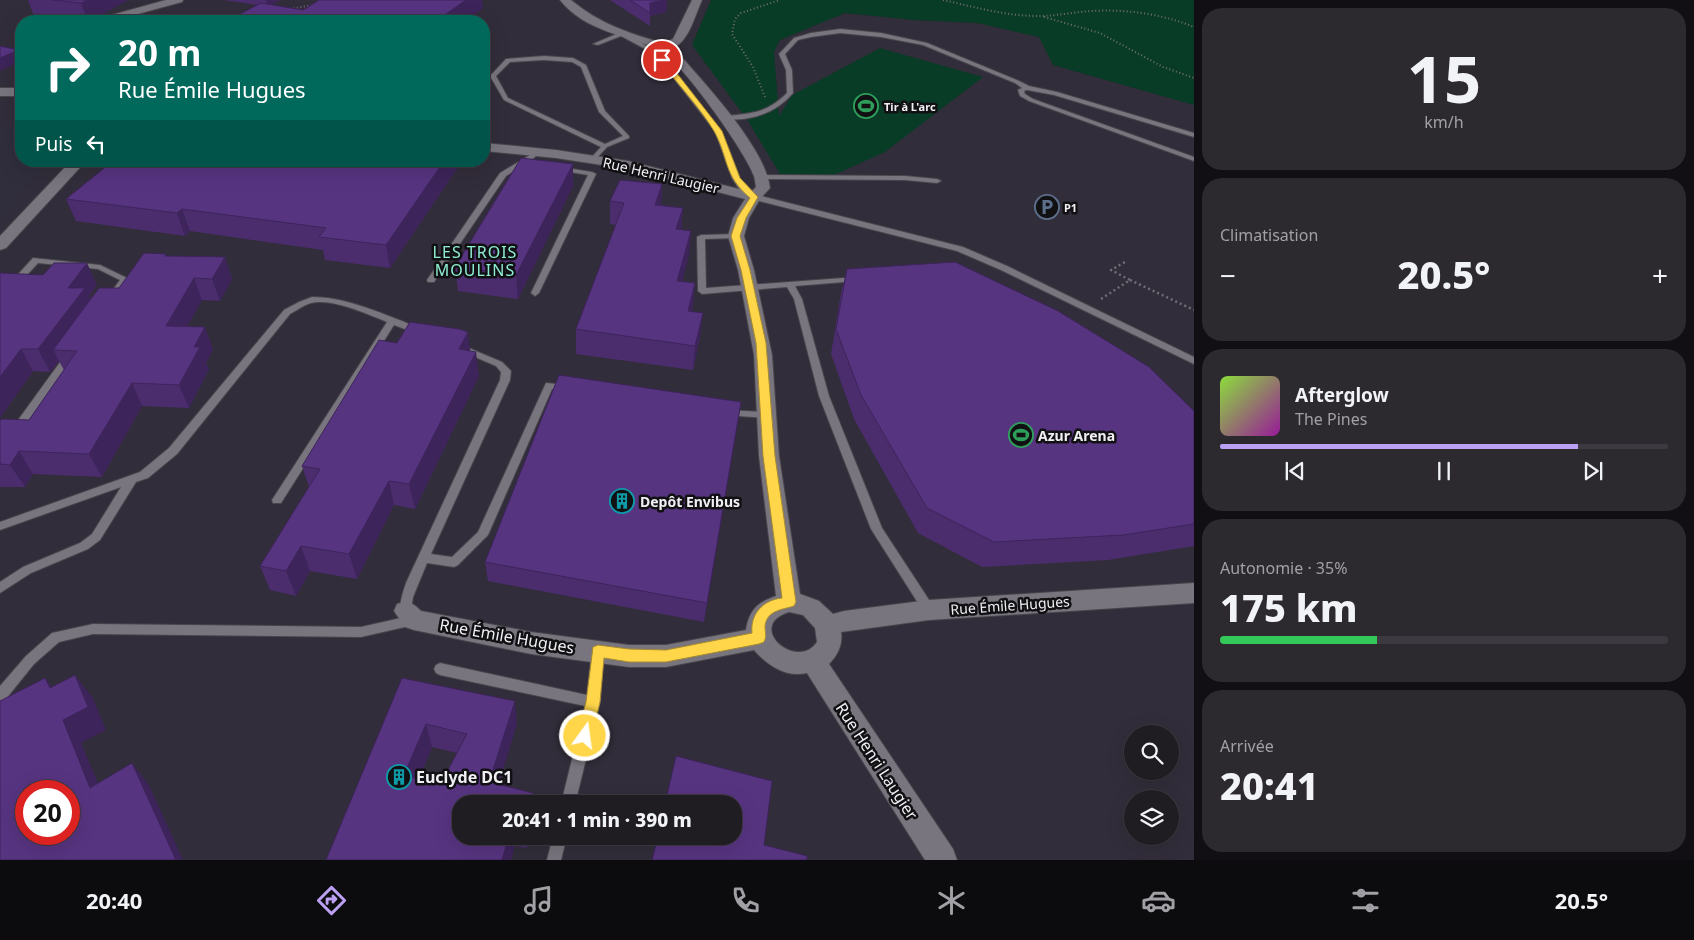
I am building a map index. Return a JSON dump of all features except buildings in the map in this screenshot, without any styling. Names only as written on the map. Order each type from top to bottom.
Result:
[{"type":"street","points":[[123,15],[178,0]]},
{"type":"street","points":[[565,0],[585,17],[622,34],[663,47],[676,57],[737,132],[762,177],[763,188],[754,197],[741,218],[736,236],[750,288],[763,355],[769,456],[789,602]]},
{"type":"street","points":[[663,47],[674,44],[678,40],[697,0]]},
{"type":"street","points":[[0,92],[15,92]]},
{"type":"street","name":"Rue Henri Laugier","points":[[490,148],[535,151],[593,159],[639,168],[754,197]]},
{"type":"street","points":[[0,245],[73,167]]},
{"type":"street","name":"Rue Émile Hugues","points":[[828,626],[844,621],[929,610],[1194,593]]},
{"type":"street","points":[[789,602],[801,604],[812,609],[822,617],[828,626],[831,637],[829,647],[823,655],[813,661],[801,663],[788,662],[775,656],[759,638],[758,627],[761,617],[777,604],[789,602]]},
{"type":"street","name":"Rue Émile Hugues","points":[[410,615],[531,643],[629,656],[666,656],[759,638]]},
{"type":"street","name":"Rue Henri Laugier","points":[[813,661],[942,860]]},
{"type":"lane","points":[[726,118],[770,111],[790,93],[789,70],[782,54],[796,39],[840,31],[881,35],[925,44],[1017,82],[1027,88],[1055,93],[1194,134]]},
{"type":"lane","points":[[596,44],[622,34],[653,51],[718,131],[736,178],[742,187],[754,197],[960,249],[1004,268],[1194,361]]},
{"type":"lane","points":[[593,159],[605,146],[627,137],[602,112],[584,66],[573,60],[544,58],[508,60],[493,76],[506,99],[605,146]]},
{"type":"lane","points":[[1027,88],[1021,90],[1022,95],[1031,100],[1194,159]]},
{"type":"lane","points":[[431,280],[503,175],[533,156],[535,151]]},
{"type":"lane","points":[[520,163],[538,166]]},
{"type":"lane","points":[[535,293],[592,174],[547,167]]},
{"type":"lane","points":[[762,177],[905,178],[937,181]]},
{"type":"lane","points":[[736,236],[701,237],[702,291],[790,285],[821,280],[868,278]]},
{"type":"lane","points":[[0,299],[36,260],[100,267],[125,279],[102,310]]},
{"type":"lane","points":[[790,285],[798,299],[824,396],[877,529],[929,610]]},
{"type":"lane","points":[[0,526],[144,475],[156,468],[173,451],[287,312],[312,300],[328,300],[426,334]]},
{"type":"lane","points":[[277,500],[392,321]]},
{"type":"lane","points":[[0,696],[30,660],[56,638],[93,629],[361,632],[410,615],[407,597],[505,380],[506,371],[499,364],[452,344]]},
{"type":"lane","points":[[11,437],[74,350]]},
{"type":"lane","points":[[423,558],[454,562],[482,535],[549,385],[578,390]]},
{"type":"lane","points":[[713,411],[766,415]]},
{"type":"lane","points":[[0,588],[27,570],[84,546],[96,537],[132,479]]},
{"type":"lane","points":[[570,795],[593,702],[598,651]]},
{"type":"lane","points":[[440,669],[593,702]]},
{"type":"lane","points":[[554,860],[558,845]]},
{"type":"path","points":[[770,111],[753,67],[732,34],[735,19],[741,12],[780,0]]},
{"type":"path","points":[[943,0],[1010,14],[1041,16],[1100,11],[1131,13],[1161,18],[1194,27]]},
{"type":"path","points":[[288,9],[317,4]]},
{"type":"path","points":[[1041,16],[1083,27],[1117,40],[1143,58],[1168,70],[1194,78]]},
{"type":"path","points":[[1125,262],[1111,270],[1194,310]]},
{"type":"path","points":[[1094,304],[1130,280]]},
{"type":"shaded area","points":[[0,0],[711,0],[692,45],[779,117],[774,52],[780,40],[845,13],[914,20],[977,23],[1039,37],[1053,65],[1194,105],[1194,860],[0,860]]},
{"type":"shaded area","points":[[0,127],[15,130],[15,167],[42,167],[0,221]]},
{"type":"green space","points":[[711,0],[1194,0],[1194,105],[1053,65],[1039,37],[977,23],[914,20],[845,13],[780,40],[774,52],[779,116],[792,95],[880,48],[983,77],[885,152],[834,175],[780,174],[748,121],[692,45]]},
{"type":"place","name":"Tir à L'arc","points":[[866,106]]},
{"type":"place","name":"P1","points":[[1047,207]]},
{"type":"place","name":"Azur Arena","points":[[1021,435]]},
{"type":"place","name":"Depôt Envibus","points":[[622,501]]},
{"type":"place","name":"Euclyde DC1","points":[[399,777]]},
{"type":"district","name":"LES TROIS MOULINS","points":[[475,261]]},
{"type":"route","points":[[585,736],[593,702],[598,651],[629,656],[666,656],[759,638],[758,627],[761,617],[767,609],[777,604],[789,602],[769,456],[763,355],[746,270],[736,236],[741,218],[754,197],[742,187],[736,178],[718,131],[662,60]]}]
